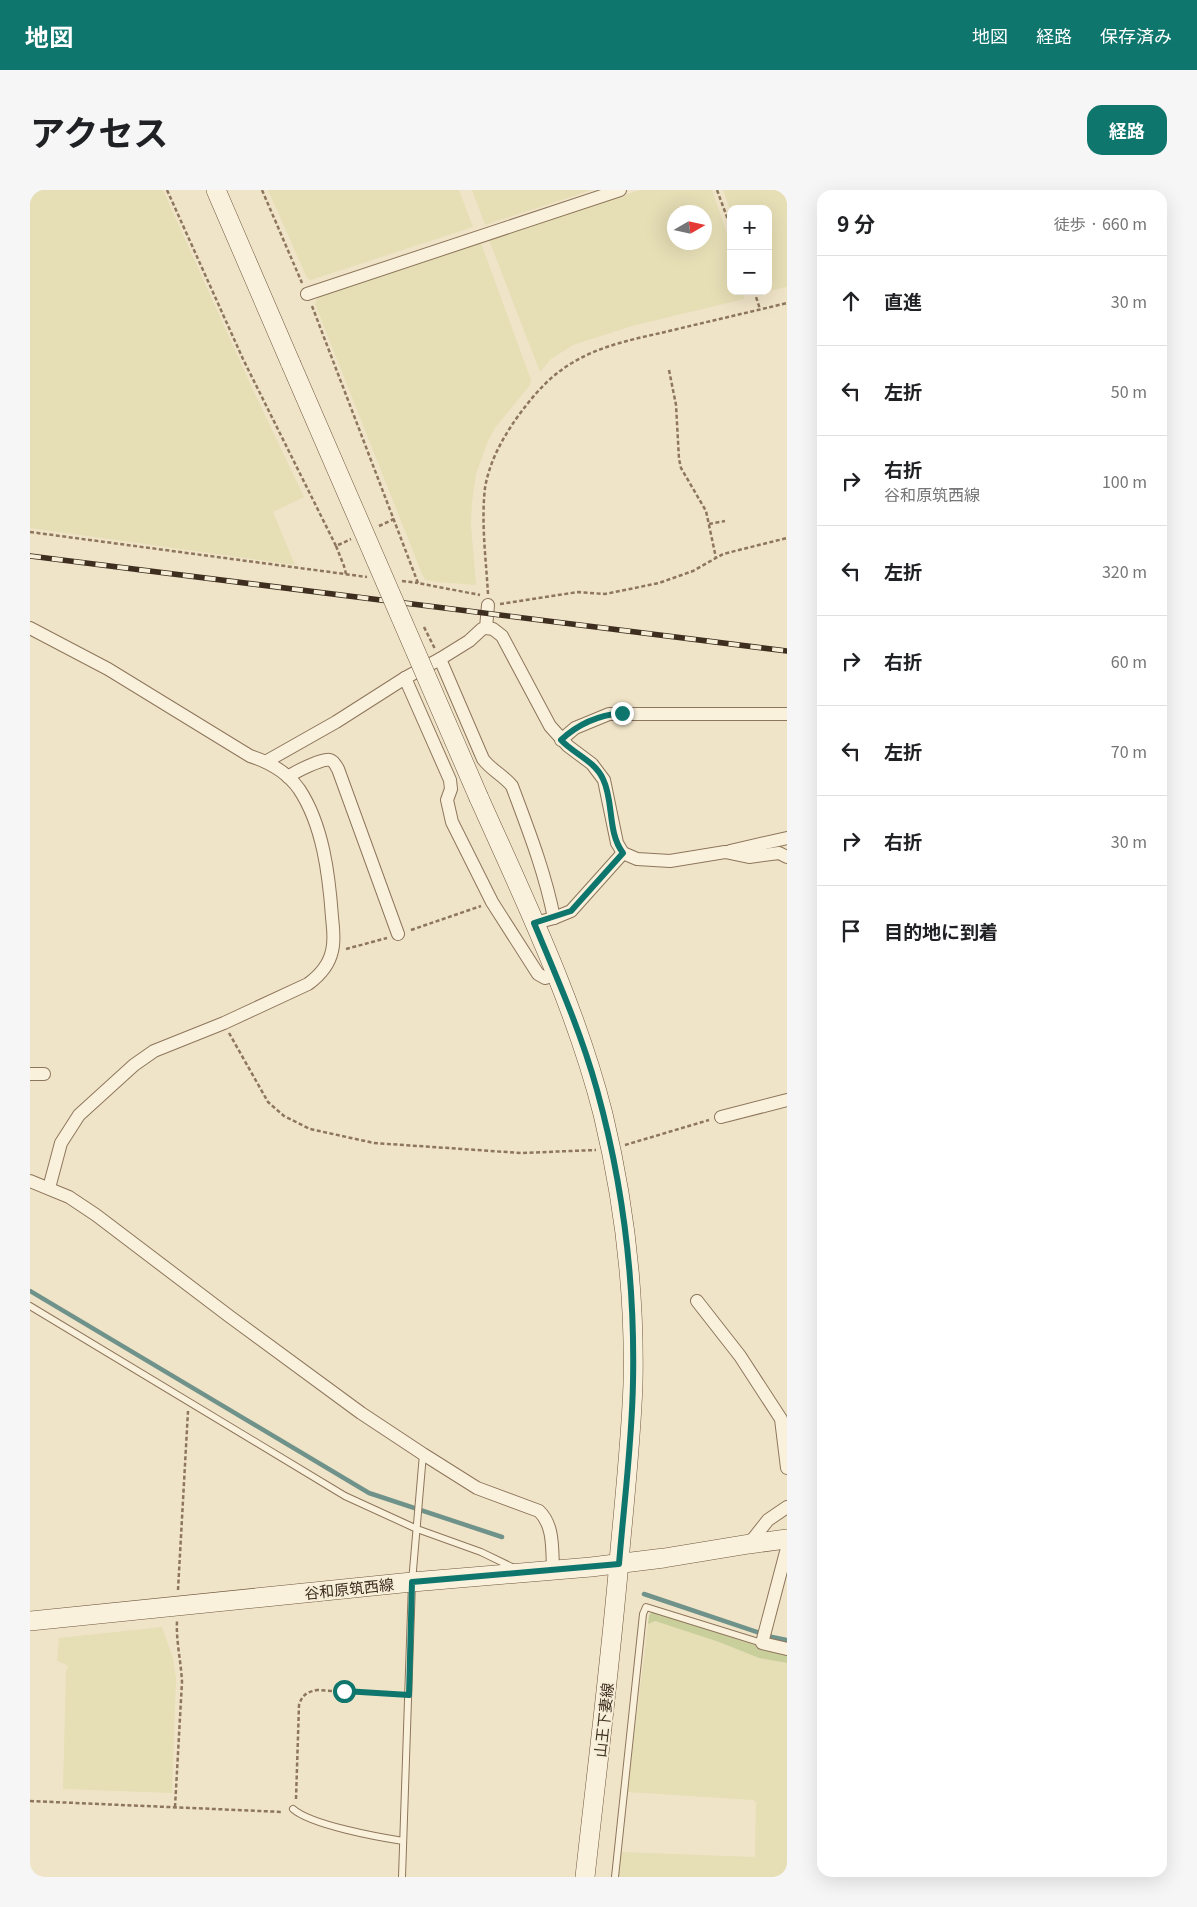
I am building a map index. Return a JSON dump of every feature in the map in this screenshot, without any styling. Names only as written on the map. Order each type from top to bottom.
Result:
[{"type":"street","name":"山王下妻線","points":[[216,190],[556,975],[585,1054],[611,1149],[621,1208],[632,1318],[633,1382],[619,1564],[585,1877]]},
{"type":"street","points":[[307,294],[620,190]]},
{"type":"street","points":[[486,628],[488,605]]},
{"type":"street","points":[[30,628],[108,669],[250,756],[266,761],[288,777],[299,789],[308,805],[322,850],[331,903],[333,935],[332,951],[324,969],[316,979],[224,1023],[154,1051],[134,1065],[104,1091],[79,1115],[62,1143],[48,1188]]},
{"type":"street","points":[[266,761],[336,722],[405,678],[440,659],[469,641],[482,630],[486,628],[493,629],[502,636],[550,726],[561,740],[592,764],[604,780],[617,843],[623,853],[637,859],[670,861],[787,840]]},
{"type":"street","points":[[440,659],[483,759],[489,767],[507,779],[512,786],[535,845],[554,918]]},
{"type":"street","points":[[405,678],[450,780],[451,789],[447,800],[452,822],[492,902],[538,974],[545,978],[556,975]]},
{"type":"street","points":[[561,740],[575,728],[610,714],[787,714]]},
{"type":"street","points":[[288,777],[303,768],[328,760],[334,762],[342,778],[398,934]]},
{"type":"street","points":[[725,852],[749,858],[779,853],[787,857]]},
{"type":"street","points":[[534,923],[571,911],[623,853]]},
{"type":"street","points":[[30,1074],[44,1074]]},
{"type":"street","points":[[721,1117],[787,1100]]},
{"type":"street","points":[[30,1181],[69,1197],[96,1215],[361,1413],[423,1454],[477,1488],[538,1511],[546,1518],[550,1530],[553,1569]]},
{"type":"street","points":[[697,1301],[740,1356],[781,1418],[787,1468]]},
{"type":"street","points":[[750,1544],[768,1520],[787,1506]]},
{"type":"street","name":"谷和原筑西線","points":[[30,1621],[412,1582],[619,1564],[787,1539]]},
{"type":"street","points":[[787,1548],[762,1643],[787,1649]]},
{"type":"lane","points":[[30,1306],[345,1496],[417,1529],[481,1552],[522,1572]]},
{"type":"lane","points":[[402,1877],[412,1582],[423,1454]]},
{"type":"lane","points":[[615,1877],[643,1614],[646,1607],[762,1643]]},
{"type":"lane","points":[[293,1809],[299,1814],[317,1821],[355,1832],[404,1841]]},
{"type":"path","points":[[168,190],[243,360],[336,546],[346,574]]},
{"type":"path","points":[[262,190],[307,294],[418,583]]},
{"type":"path","points":[[717,190],[727,217]]},
{"type":"path","points":[[755,295],[760,309]]},
{"type":"path","points":[[400,581],[470,592],[488,598],[483,534],[486,486],[492,464],[500,444],[522,412],[538,391],[560,371],[585,356],[630,340],[787,303]]},
{"type":"path","points":[[669,370],[676,405],[681,468],[706,511],[716,558]]},
{"type":"path","points":[[378,527],[394,519]]},
{"type":"path","points":[[709,524],[725,521]]},
{"type":"path","points":[[30,532],[373,577]]},
{"type":"path","points":[[336,546],[353,538]]},
{"type":"path","points":[[488,605],[578,592],[605,594],[630,590],[674,579],[737,549],[787,538]]},
{"type":"path","points":[[424,627],[440,659]]},
{"type":"path","points":[[332,951],[360,946],[492,902]]},
{"type":"path","points":[[224,1023],[268,1102],[284,1116],[310,1128],[374,1143],[521,1153],[611,1149],[677,1128],[721,1117]]},
{"type":"path","points":[[30,1801],[275,1813],[288,1812],[293,1809],[296,1800],[299,1705],[301,1698],[317,1690],[409,1695]]},
{"type":"shaded area","points":[[30,190],[163,190],[253,390],[304,497],[273,512],[295,565],[30,528]]},
{"type":"shaded area","points":[[268,190],[459,190],[473,227],[311,280],[307,278]]},
{"type":"shaded area","points":[[472,190],[592,190],[485,225]]},
{"type":"shaded area","points":[[640,190],[712,190],[727,233],[727,295],[744,295],[744,299],[632,326],[573,345],[551,359],[540,372],[489,240]]},
{"type":"shaded area","points":[[723,190],[787,190],[787,287],[772,290],[772,205],[728,205]]},
{"type":"shaded area","points":[[481,243],[531,380],[530,385],[495,428],[488,441],[476,474],[471,525],[476,585],[425,580],[315,304],[318,296]]},
{"type":"shaded area","points":[[655,1621],[719,1642],[759,1658],[787,1663],[787,1877],[617,1877],[621,1852],[755,1857],[756,1802],[753,1800],[627,1792],[648,1624]]},
{"type":"shaded area","points":[[162,1627],[173,1658],[176,1678],[172,1793],[63,1789],[66,1671],[68,1667],[57,1661],[59,1638]]},
{"type":"green space","points":[[652,1612],[761,1647],[787,1653],[787,1663],[759,1658],[719,1642],[655,1621],[648,1624],[649,1615]]},
{"type":"waterway","points":[[30,1291],[369,1493],[502,1537]]},
{"type":"waterway","points":[[644,1594],[772,1637],[787,1640]]},
{"type":"railway","points":[[30,556],[787,651]]},
{"type":"route","points":[[344,1691],[409,1695],[412,1582],[619,1564],[633,1382],[632,1318],[627,1253],[611,1149],[596,1090],[562,988],[534,923],[571,911],[623,853],[617,843],[604,780],[592,764],[561,740],[575,728],[610,714],[622,713]]}]
